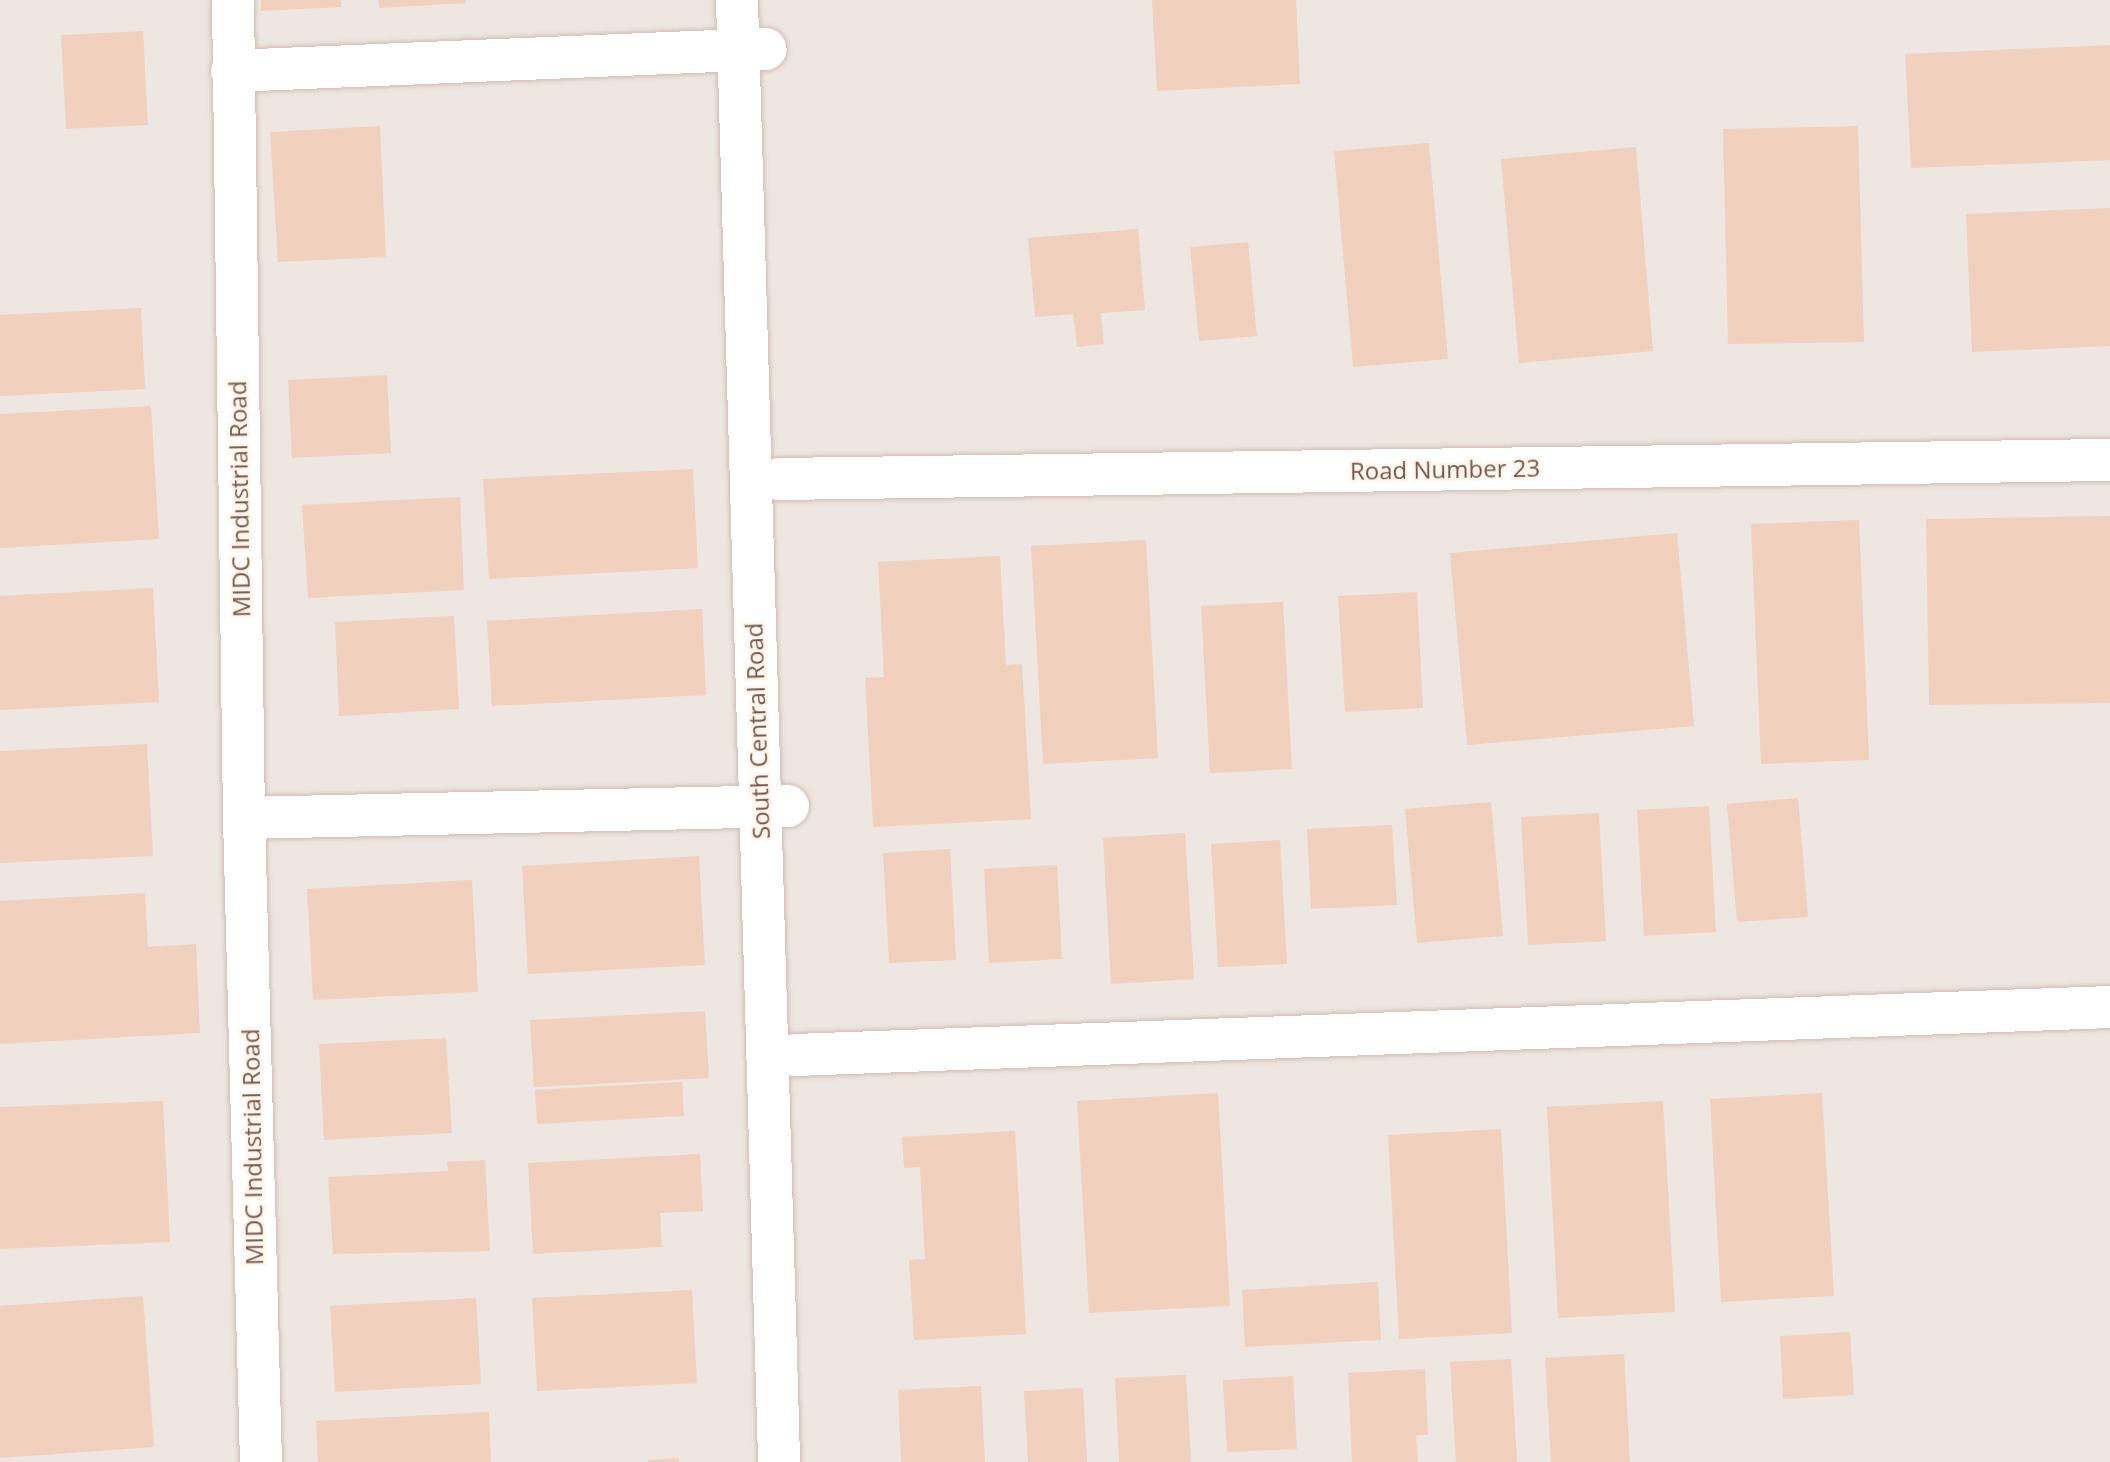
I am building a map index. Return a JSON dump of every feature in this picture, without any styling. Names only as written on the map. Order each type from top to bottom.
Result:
[{"type":"street","name":"MIDC Industrial Road","points":[[233,0],[244,818],[261,1462]]},
{"type":"street","name":"South Central Road","points":[[737,0],[753,49],[779,479],[774,806],[795,1055],[807,1462]]},
{"type":"street","name":"South Central Road","points":[[766,0],[753,49],[774,806],[779,1462]]},
{"type":"street","points":[[232,71],[753,49]]},
{"type":"street","name":"Road Number 23","points":[[779,479],[2110,460]]},
{"type":"street","points":[[244,818],[774,806]]},
{"type":"street","points":[[795,1055],[2110,1007]]},
{"type":"shaded area","points":[[0,0],[2110,0],[2110,1462],[0,1462]]},
{"type":"building","points":[[261,0],[341,0],[341,7],[261,11]]},
{"type":"building","points":[[378,0],[466,0],[466,3],[379,8]]},
{"type":"building","points":[[1152,0],[1296,0],[1300,84],[1157,91]]},
{"type":"building","points":[[143,31],[148,125],[66,129],[61,35]]},
{"type":"building","points":[[2110,45],[2110,160],[1911,168],[1905,54]]},
{"type":"building","points":[[380,126],[386,257],[278,262],[270,132]]},
{"type":"building","points":[[1858,126],[1864,342],[1728,344],[1723,129]]},
{"type":"building","points":[[1429,143],[1448,359],[1353,367],[1334,151]]},
{"type":"building","points":[[1636,147],[1653,351],[1519,363],[1501,159]]},
{"type":"building","points":[[2110,208],[2110,346],[1972,352],[1966,214]]},
{"type":"building","points":[[1138,229],[1145,310],[1101,313],[1104,344],[1077,347],[1073,314],[1035,317],[1028,238]]},
{"type":"building","points":[[1248,242],[1257,336],[1199,341],[1190,247]]},
{"type":"building","points":[[141,308],[145,389],[0,396],[0,315]]},
{"type":"building","points":[[387,375],[391,453],[292,458],[288,380]]},
{"type":"building","points":[[151,406],[159,539],[0,548],[0,414]]},
{"type":"building","points":[[693,469],[698,568],[489,579],[483,479]]},
{"type":"building","points":[[460,497],[464,590],[308,598],[302,505]]},
{"type":"building","points":[[2110,516],[2110,703],[1929,705],[1926,519]]},
{"type":"building","points":[[1859,520],[1869,760],[1761,764],[1751,524]]},
{"type":"building","points":[[1677,533],[1694,726],[1467,745],[1450,553]]},
{"type":"building","points":[[1146,540],[1158,758],[1043,764],[1031,546]]},
{"type":"building","points":[[1000,556],[1006,665],[1022,664],[1031,819],[873,827],[865,678],[884,677],[878,562]]},
{"type":"building","points":[[153,588],[159,702],[0,710],[0,596]]},
{"type":"building","points":[[1417,592],[1423,708],[1345,712],[1338,596]]},
{"type":"building","points":[[1283,602],[1292,769],[1210,773],[1201,606]]},
{"type":"building","points":[[702,609],[706,695],[492,706],[487,621]]},
{"type":"building","points":[[454,616],[459,709],[339,716],[335,622]]},
{"type":"building","points":[[147,744],[153,856],[0,863],[0,751]]},
{"type":"building","points":[[1798,798],[1808,917],[1737,922],[1727,804]]},
{"type":"building","points":[[1491,802],[1503,936],[1417,943],[1405,809]]},
{"type":"building","points":[[1709,806],[1716,932],[1644,936],[1637,810]]},
{"type":"building","points":[[1599,813],[1606,941],[1528,945],[1521,817]]},
{"type":"building","points":[[1392,825],[1397,905],[1311,909],[1307,829]]},
{"type":"building","points":[[1185,833],[1194,979],[1111,984],[1103,838]]},
{"type":"building","points":[[1280,840],[1287,964],[1218,967],[1211,844]]},
{"type":"building","points":[[950,849],[956,960],[889,963],[883,853]]},
{"type":"building","points":[[699,856],[705,965],[528,974],[522,866]]},
{"type":"building","points":[[1057,865],[1062,959],[989,963],[984,869]]},
{"type":"building","points":[[472,880],[478,992],[313,1000],[307,889]]},
{"type":"building","points":[[145,893],[148,947],[196,944],[200,1033],[0,1044],[0,901]]},
{"type":"building","points":[[705,1011],[709,1078],[534,1087],[530,1020]]},
{"type":"building","points":[[446,1038],[452,1133],[324,1140],[319,1044]]},
{"type":"building","points":[[682,1082],[684,1116],[537,1124],[535,1090]]},
{"type":"building","points":[[1218,1093],[1230,1306],[1089,1313],[1077,1101]]},
{"type":"building","points":[[1822,1093],[1834,1296],[1721,1302],[1710,1099]]},
{"type":"building","points":[[163,1101],[170,1242],[0,1249],[0,1107]]},
{"type":"building","points":[[1663,1101],[1675,1312],[1558,1318],[1547,1107]]},
{"type":"building","points":[[1501,1129],[1512,1333],[1399,1339],[1388,1135]]},
{"type":"building","points":[[1015,1131],[1026,1334],[914,1340],[909,1260],[925,1259],[920,1167],[904,1168],[902,1137]]},
{"type":"building","points":[[700,1154],[703,1211],[660,1213],[662,1247],[533,1254],[528,1163]]},
{"type":"building","points":[[485,1160],[490,1251],[333,1254],[328,1177],[448,1171],[447,1162]]},
{"type":"building","points":[[1378,1282],[1381,1340],[1245,1347],[1242,1290]]},
{"type":"building","points":[[692,1290],[697,1383],[537,1391],[532,1298]]},
{"type":"building","points":[[143,1296],[154,1447],[0,1458],[0,1306]]},
{"type":"building","points":[[476,1298],[481,1384],[335,1392],[330,1306]]},
{"type":"building","points":[[1850,1332],[1854,1395],[1783,1399],[1780,1336]]},
{"type":"building","points":[[1624,1354],[1630,1462],[1551,1462],[1545,1358]]},
{"type":"building","points":[[1511,1359],[1517,1462],[1456,1462],[1450,1362]]},
{"type":"building","points":[[1425,1369],[1428,1435],[1416,1435],[1418,1462],[1352,1462],[1348,1373]]},
{"type":"building","points":[[1186,1375],[1191,1462],[1119,1462],[1115,1378]]},
{"type":"building","points":[[1293,1376],[1297,1449],[1227,1452],[1223,1380]]},
{"type":"building","points":[[981,1386],[985,1462],[901,1462],[898,1390]]},
{"type":"building","points":[[1083,1388],[1087,1462],[1028,1462],[1024,1391]]},
{"type":"building","points":[[489,1412],[491,1462],[318,1462],[316,1421]]},
{"type":"building","points":[[679,1458],[679,1462],[648,1462],[648,1460]]}]
